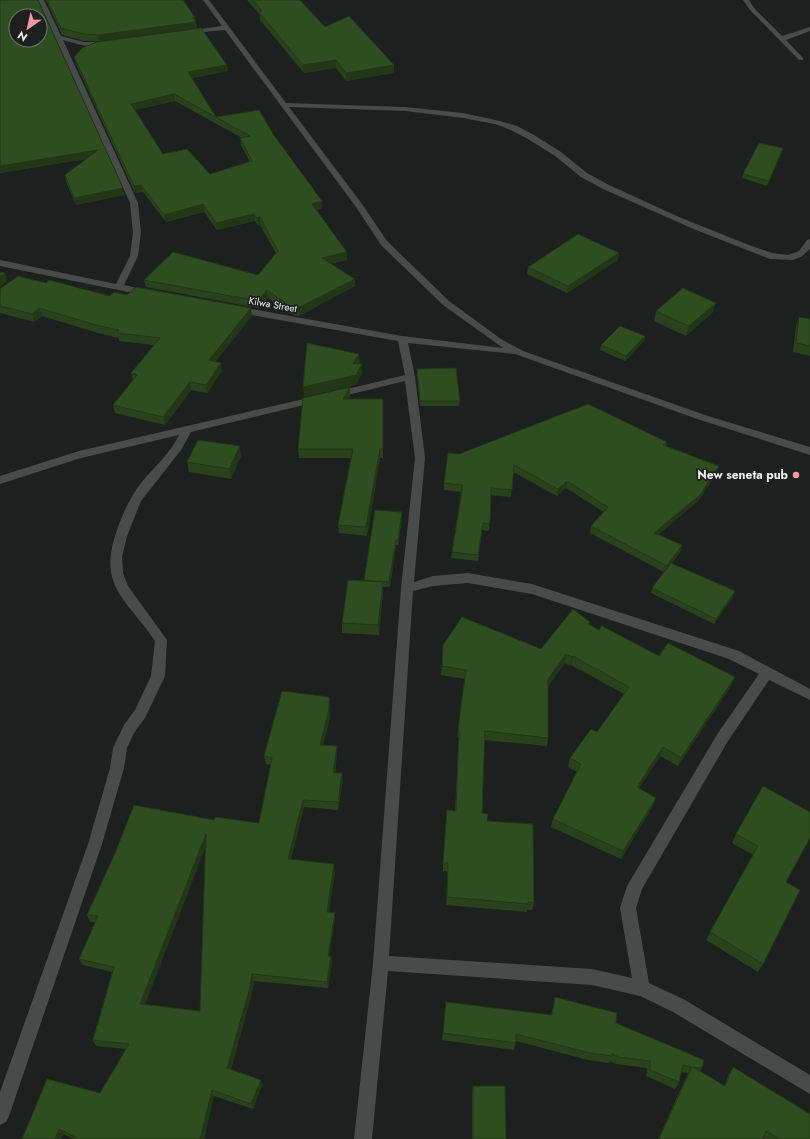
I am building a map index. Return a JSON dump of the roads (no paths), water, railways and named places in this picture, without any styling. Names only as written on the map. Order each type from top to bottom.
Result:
[{"type":"street","points":[[41,0],[134,203],[137,233],[134,256],[118,287]]},
{"type":"street","points":[[206,0],[225,28],[359,206],[384,243],[446,303],[498,341],[520,353],[704,418],[810,451]]},
{"type":"street","points":[[746,0],[752,9],[801,59]]},
{"type":"street","points":[[180,34],[225,28]]},
{"type":"street","points":[[781,39],[810,29]]},
{"type":"street","points":[[58,37],[84,44],[113,43]]},
{"type":"street","points":[[70,64],[79,54],[99,44]]},
{"type":"street","points":[[283,105],[338,105],[423,110],[486,120],[513,128],[538,141],[583,174],[664,214],[770,256],[792,257],[800,255],[808,251],[810,242]]},
{"type":"street","points":[[0,263],[156,294]]},
{"type":"street","points":[[18,279],[31,269]]},
{"type":"street","name":"Kilwa Street","points":[[225,307],[402,339],[520,353]]},
{"type":"street","points":[[363,1139],[381,963],[407,588],[420,458],[410,377],[402,339]]},
{"type":"street","points":[[0,480],[79,454],[410,377]]},
{"type":"street","points":[[0,1116],[95,844],[117,768],[120,748],[129,729],[140,714],[158,676],[161,640],[128,597],[118,578],[115,567],[116,552],[129,513],[139,494],[173,455],[187,429]]},
{"type":"street","points":[[407,588],[433,581],[468,578],[532,589],[734,655],[810,695]]},
{"type":"street","points":[[642,988],[628,908],[635,886],[723,737],[767,672]]},
{"type":"street","points":[[381,963],[592,978],[642,988],[679,1006],[810,1085]]},
{"type":"place","name":"New seneta pub","points":[[796,475]]}]
